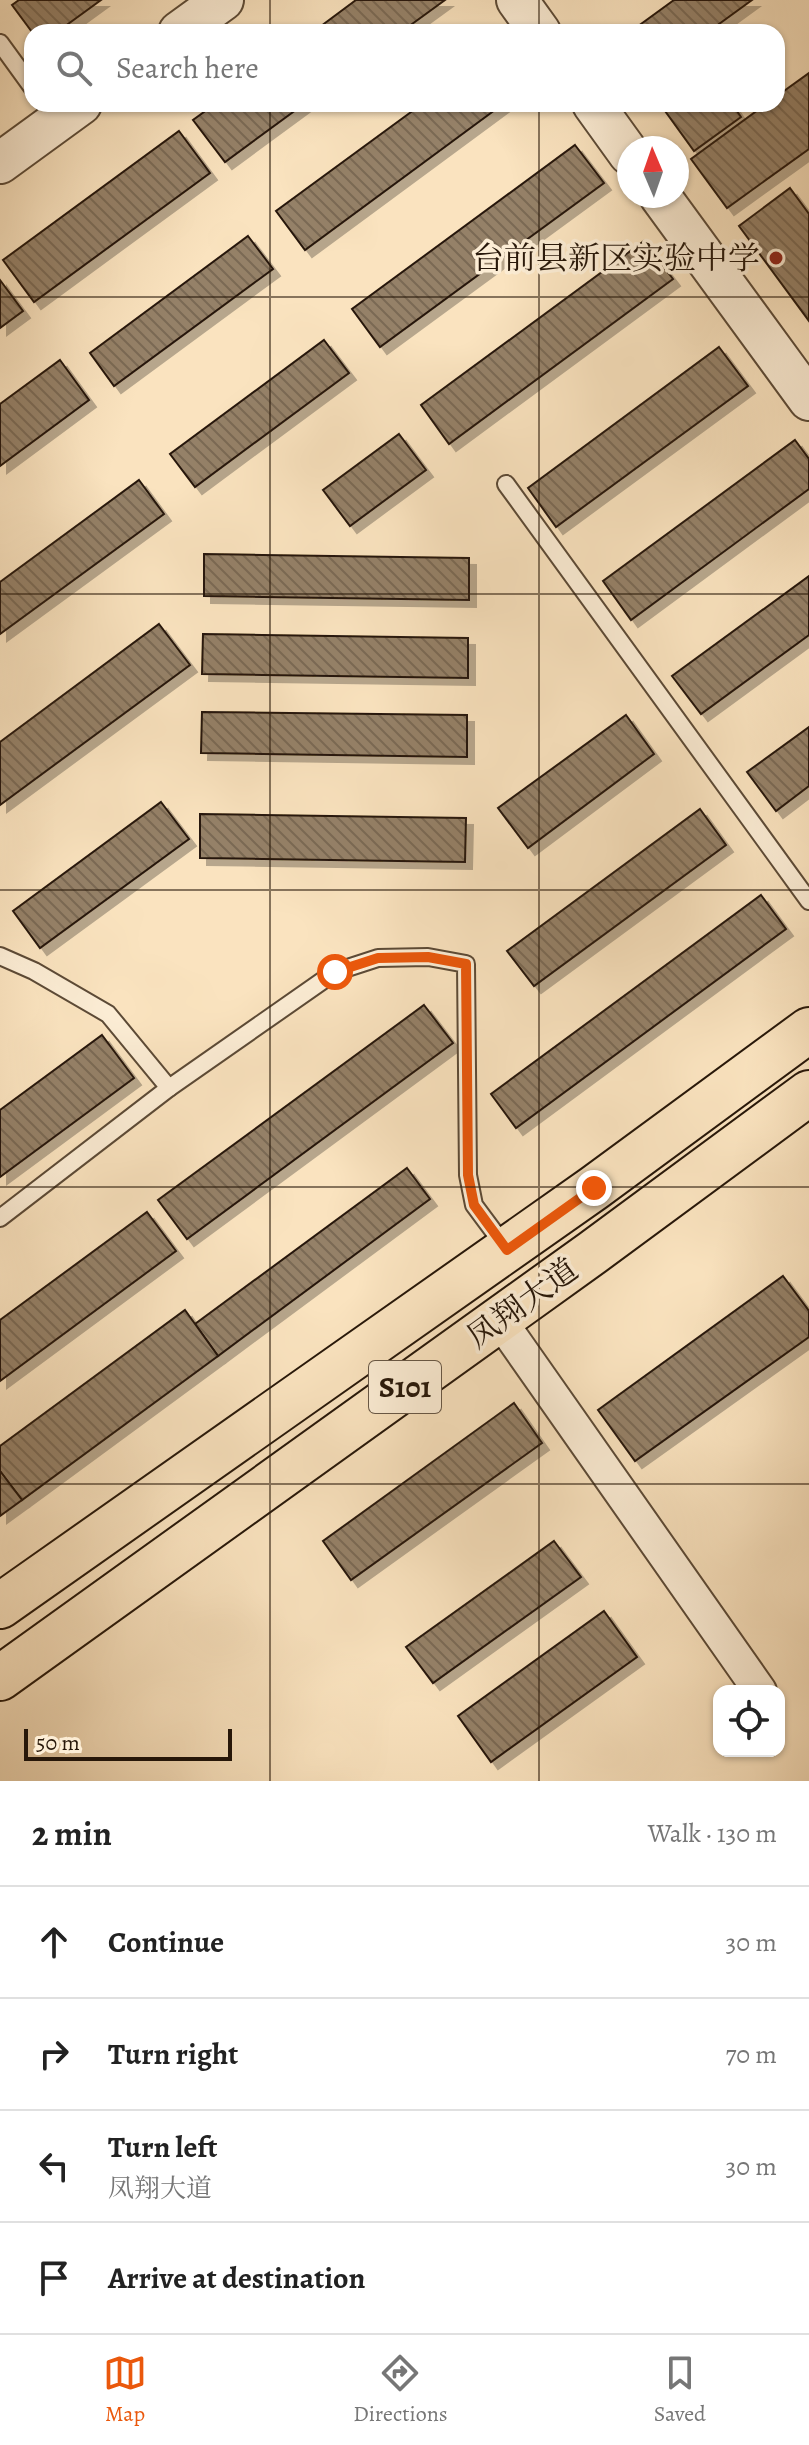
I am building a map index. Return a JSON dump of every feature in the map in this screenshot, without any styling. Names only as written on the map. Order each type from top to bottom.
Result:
[{"type":"main road","name":"凤翔大道","points":[[0,1606],[507,1250],[809,1030]]},
{"type":"main road","name":"凤翔大道","points":[[6,1676],[809,1093]]},
{"type":"street","points":[[190,24],[223,0]]},
{"type":"street","points":[[517,0],[534,24]]},
{"type":"street","points":[[0,163],[59,112]]},
{"type":"street","points":[[599,112],[617,137]]},
{"type":"street","points":[[669,208],[807,393]]},
{"type":"street","points":[[499,1319],[756,1685]]},
{"type":"lane","points":[[0,43],[24,76]]},
{"type":"lane","points":[[506,484],[809,901]]},
{"type":"lane","points":[[0,956],[47,978],[108,1014],[169,1088]]},
{"type":"lane","points":[[0,1218],[169,1088],[335,972],[378,958],[428,957],[466,964],[468,1175],[474,1205],[507,1250]]},
{"type":"building","points":[[19,0],[101,0],[68,24],[26,24],[12,5]]},
{"type":"building","points":[[356,0],[445,0],[412,24],[324,24]]},
{"type":"building","points":[[674,0],[752,0],[719,24],[641,24]]},
{"type":"building","points":[[809,73],[809,149],[727,208],[691,159],[755,112],[785,112],[785,90]]},
{"type":"building","points":[[204,112],[293,112],[225,162],[193,120]]},
{"type":"building","points":[[411,112],[492,112],[305,250],[276,211]]},
{"type":"building","points":[[666,112],[738,112],[741,117],[694,151],[689,144],[689,136],[683,136]]},
{"type":"building","points":[[179,131],[210,173],[34,302],[3,260]]},
{"type":"building","points":[[575,145],[604,183],[380,347],[352,309]]},
{"type":"building","points":[[790,188],[809,214],[809,321],[739,226]]},
{"type":"building","points":[[248,236],[273,269],[114,386],[90,353]]},
{"type":"building","points":[[644,241],[673,279],[449,444],[421,405]]},
{"type":"building","points":[[0,280],[23,311],[0,328]]},
{"type":"building","points":[[324,340],[349,373],[195,487],[170,454]]},
{"type":"building","points":[[719,347],[748,386],[556,527],[528,488]]},
{"type":"building","points":[[60,360],[89,400],[0,466],[0,404]]},
{"type":"building","points":[[399,434],[426,470],[350,526],[323,490]]},
{"type":"building","points":[[795,440],[809,459],[809,489],[631,620],[603,581]]},
{"type":"building","points":[[139,480],[164,514],[0,634],[0,582]]},
{"type":"building","points":[[204,554],[469,558],[469,600],[204,596]]},
{"type":"building","points":[[809,576],[809,635],[701,714],[672,676]]},
{"type":"building","points":[[159,624],[190,665],[0,805],[0,742]]},
{"type":"building","points":[[203,634],[468,638],[468,678],[202,674]]},
{"type":"building","points":[[202,712],[467,715],[467,757],[201,753]]},
{"type":"building","points":[[626,715],[654,754],[528,848],[498,808]]},
{"type":"building","points":[[809,727],[809,786],[776,811],[747,772]]},
{"type":"building","points":[[161,802],[189,839],[40,948],[13,911]]},
{"type":"building","points":[[700,809],[726,845],[534,986],[507,951]]},
{"type":"building","points":[[200,814],[466,818],[465,862],[200,858]]},
{"type":"building","points":[[761,895],[786,929],[516,1128],[491,1094]]},
{"type":"building","points":[[424,1005],[453,1043],[187,1239],[158,1200]]},
{"type":"building","points":[[102,1035],[134,1078],[0,1177],[0,1110]]},
{"type":"building","points":[[407,1168],[430,1199],[218,1356],[195,1324]]},
{"type":"building","points":[[147,1212],[176,1251],[0,1381],[0,1320]]},
{"type":"building","points":[[783,1276],[809,1311],[809,1337],[635,1461],[598,1410]]},
{"type":"building","points":[[185,1310],[218,1356],[22,1500],[0,1471],[0,1446]]},
{"type":"building","points":[[514,1403],[542,1443],[351,1580],[323,1541]]},
{"type":"building","points":[[0,1471],[22,1500],[0,1516]]},
{"type":"building","points":[[554,1541],[581,1577],[433,1683],[406,1647]]},
{"type":"building","points":[[604,1611],[637,1657],[491,1762],[458,1716]]},
{"type":"place","name":"台前县新区实验中学","points":[[776,258]]},
{"type":"route","points":[[335,972],[378,958],[428,957],[466,964],[468,1175],[474,1205],[507,1250],[594,1188]]}]
